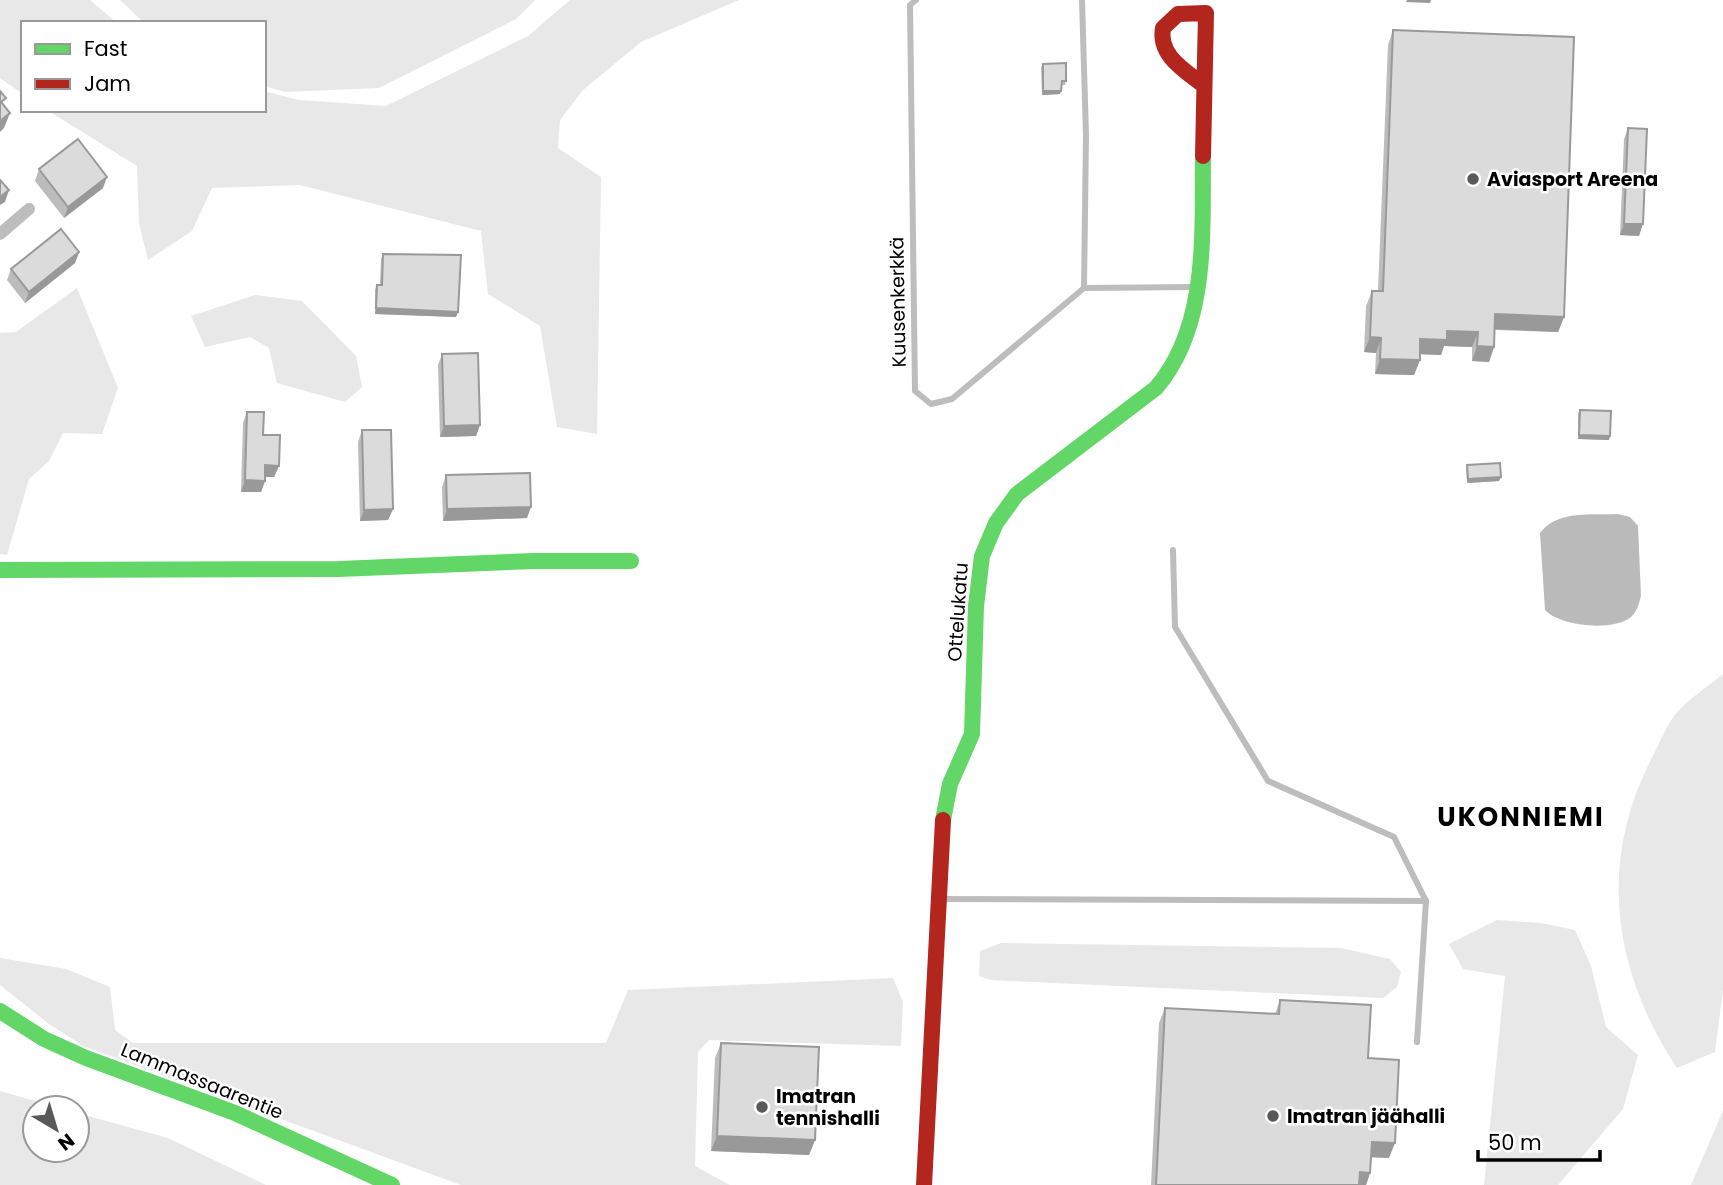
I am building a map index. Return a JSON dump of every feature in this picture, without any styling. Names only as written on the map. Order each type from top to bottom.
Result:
[{"type":"street","name":"Ottelukatu","points":[[924,1185],[944,806],[950,784],[972,734],[977,594],[982,556],[996,523],[1017,494],[1137,406],[1175,366],[1189,333],[1198,287],[1203,184],[1202,84]]},
{"type":"street","points":[[0,234],[29,209]]},
{"type":"street","points":[[0,570],[339,569],[533,561],[631,561]]},
{"type":"street","name":"Lammassaarentie","points":[[0,1011],[44,1039],[86,1058],[235,1113],[392,1185]]},
{"type":"lane","name":"Kuusenkerkkä","points":[[916,0],[910,5],[915,391],[931,404],[952,399],[1084,288]]},
{"type":"lane","points":[[1082,0],[1086,135],[1084,288],[1198,287]]},
{"type":"lane","points":[[1172,550],[1175,626],[1269,781],[1394,837],[1426,901],[1417,1042]]},
{"type":"lane","points":[[939,899],[1426,901]]},
{"type":"shaded area","points":[[0,0],[90,0],[115,21],[21,21],[21,93],[0,78]]},
{"type":"shaded area","points":[[120,0],[535,0],[516,19],[379,88],[285,92],[266,87],[266,21],[142,21]]},
{"type":"shaded area","points":[[570,0],[739,0],[641,42],[583,90],[560,120],[558,148],[601,177],[597,434],[557,427],[540,326],[488,294],[481,231],[300,185],[212,188],[192,231],[148,260],[139,223],[137,166],[50,112],[266,112],[266,92],[299,100],[386,106],[528,36]]},
{"type":"shaded area","points":[[77,288],[118,388],[102,434],[63,433],[49,461],[29,479],[7,555],[0,554],[0,333],[16,332]]},
{"type":"shaded area","points":[[255,295],[302,301],[356,356],[362,387],[345,402],[277,383],[269,348],[250,337],[205,347],[191,316]]},
{"type":"shaded area","points":[[1618,514],[1630,517],[1638,526],[1641,596],[1635,612],[1620,623],[1597,626],[1573,623],[1552,615],[1545,610],[1540,533],[1556,520],[1565,517]]},
{"type":"shaded area","points":[[1723,674],[1723,990],[1715,1052],[1677,1068],[1655,1031],[1638,993],[1626,954],[1620,914],[1619,874],[1624,834],[1636,794],[1666,730],[1674,716],[1685,705]]},
{"type":"shaded area","points":[[1497,920],[1541,923],[1575,930],[1591,966],[1606,1027],[1638,1055],[1623,1109],[1558,1185],[1484,1185],[1505,976],[1463,969],[1449,944]]},
{"type":"shaded area","points":[[1001,943],[1341,948],[1390,959],[1401,972],[1397,987],[1383,998],[991,980],[979,976],[980,951]]},
{"type":"shaded area","points":[[0,958],[66,969],[110,987],[115,1030],[133,1043],[606,1043],[628,990],[893,978],[903,1002],[901,1046],[709,1040],[698,1052],[695,1166],[730,1185],[461,1185],[83,1046],[49,1024],[0,985]]},
{"type":"shaded area","points":[[0,1091],[21,1097],[21,1164],[91,1164],[91,1117],[168,1138],[266,1185],[0,1185]]},
{"type":"shaded area","points":[[1723,1111],[1723,1185],[1691,1185],[1722,1113]]},
{"type":"building","name":"Aviasport Areena","points":[[1393,30],[1574,37],[1564,317],[1495,314],[1494,347],[1477,346],[1478,332],[1447,331],[1447,340],[1420,339],[1420,360],[1380,359],[1381,338],[1370,337],[1372,291],[1383,291]]},
{"type":"building","points":[[1066,63],[1066,81],[1062,81],[1061,91],[1043,91],[1043,64]]},
{"type":"building","points":[[0,91],[6,98],[1,102],[10,113],[0,121]]},
{"type":"building","points":[[1628,128],[1647,129],[1643,224],[1624,224]]},
{"type":"building","points":[[78,139],[107,177],[68,207],[39,169]]},
{"type":"building","points":[[0,180],[9,190],[0,197]]},
{"type":"building","points":[[61,229],[79,252],[29,292],[11,269]]},
{"type":"building","points":[[383,254],[461,255],[458,312],[376,308],[377,285],[382,285]]},
{"type":"building","points":[[478,353],[480,425],[444,426],[442,354]]},
{"type":"building","points":[[1580,410],[1611,411],[1610,436],[1579,435]]},
{"type":"building","points":[[247,412],[264,412],[263,435],[280,435],[279,466],[265,465],[265,481],[245,480]]},
{"type":"building","points":[[362,430],[391,430],[393,509],[364,510]]},
{"type":"building","points":[[1500,463],[1501,477],[1468,479],[1467,465]]},
{"type":"building","points":[[530,473],[531,507],[447,509],[446,475]]},
{"type":"building","name":"Imatran jäähalli","points":[[1280,1000],[1371,1005],[1368,1058],[1399,1060],[1395,1143],[1372,1142],[1370,1173],[1360,1172],[1359,1185],[1156,1185],[1165,1008],[1279,1014]]},
{"type":"building","name":"Imatran tennishalli","points":[[721,1043],[819,1047],[815,1140],[717,1136]]},
{"type":"traffic: fast","points":[[943,820],[950,784],[972,734],[976,606],[982,556],[996,523],[1017,494],[1156,388],[1173,363],[1186,337],[1199,278],[1203,156]]},
{"type":"traffic: fast","points":[[0,570],[339,569],[533,561],[631,561]]},
{"type":"traffic: fast","points":[[0,1011],[44,1039],[86,1058],[235,1113],[392,1185]]},
{"type":"traffic: jam","points":[[1202,84],[1180,67],[1164,46],[1163,28],[1178,14],[1206,13],[1203,156]]},
{"type":"traffic: jam","points":[[924,1185],[943,820]]},
{"type":"place","name":"Aviasport Areena","points":[[1473,179]]},
{"type":"place","name":"Imatran tennishalli","points":[[762,1107]]},
{"type":"place","name":"Imatran jäähalli","points":[[1273,1116]]},
{"type":"district","name":"UKONNIEMI","points":[[1521,817]]}]
